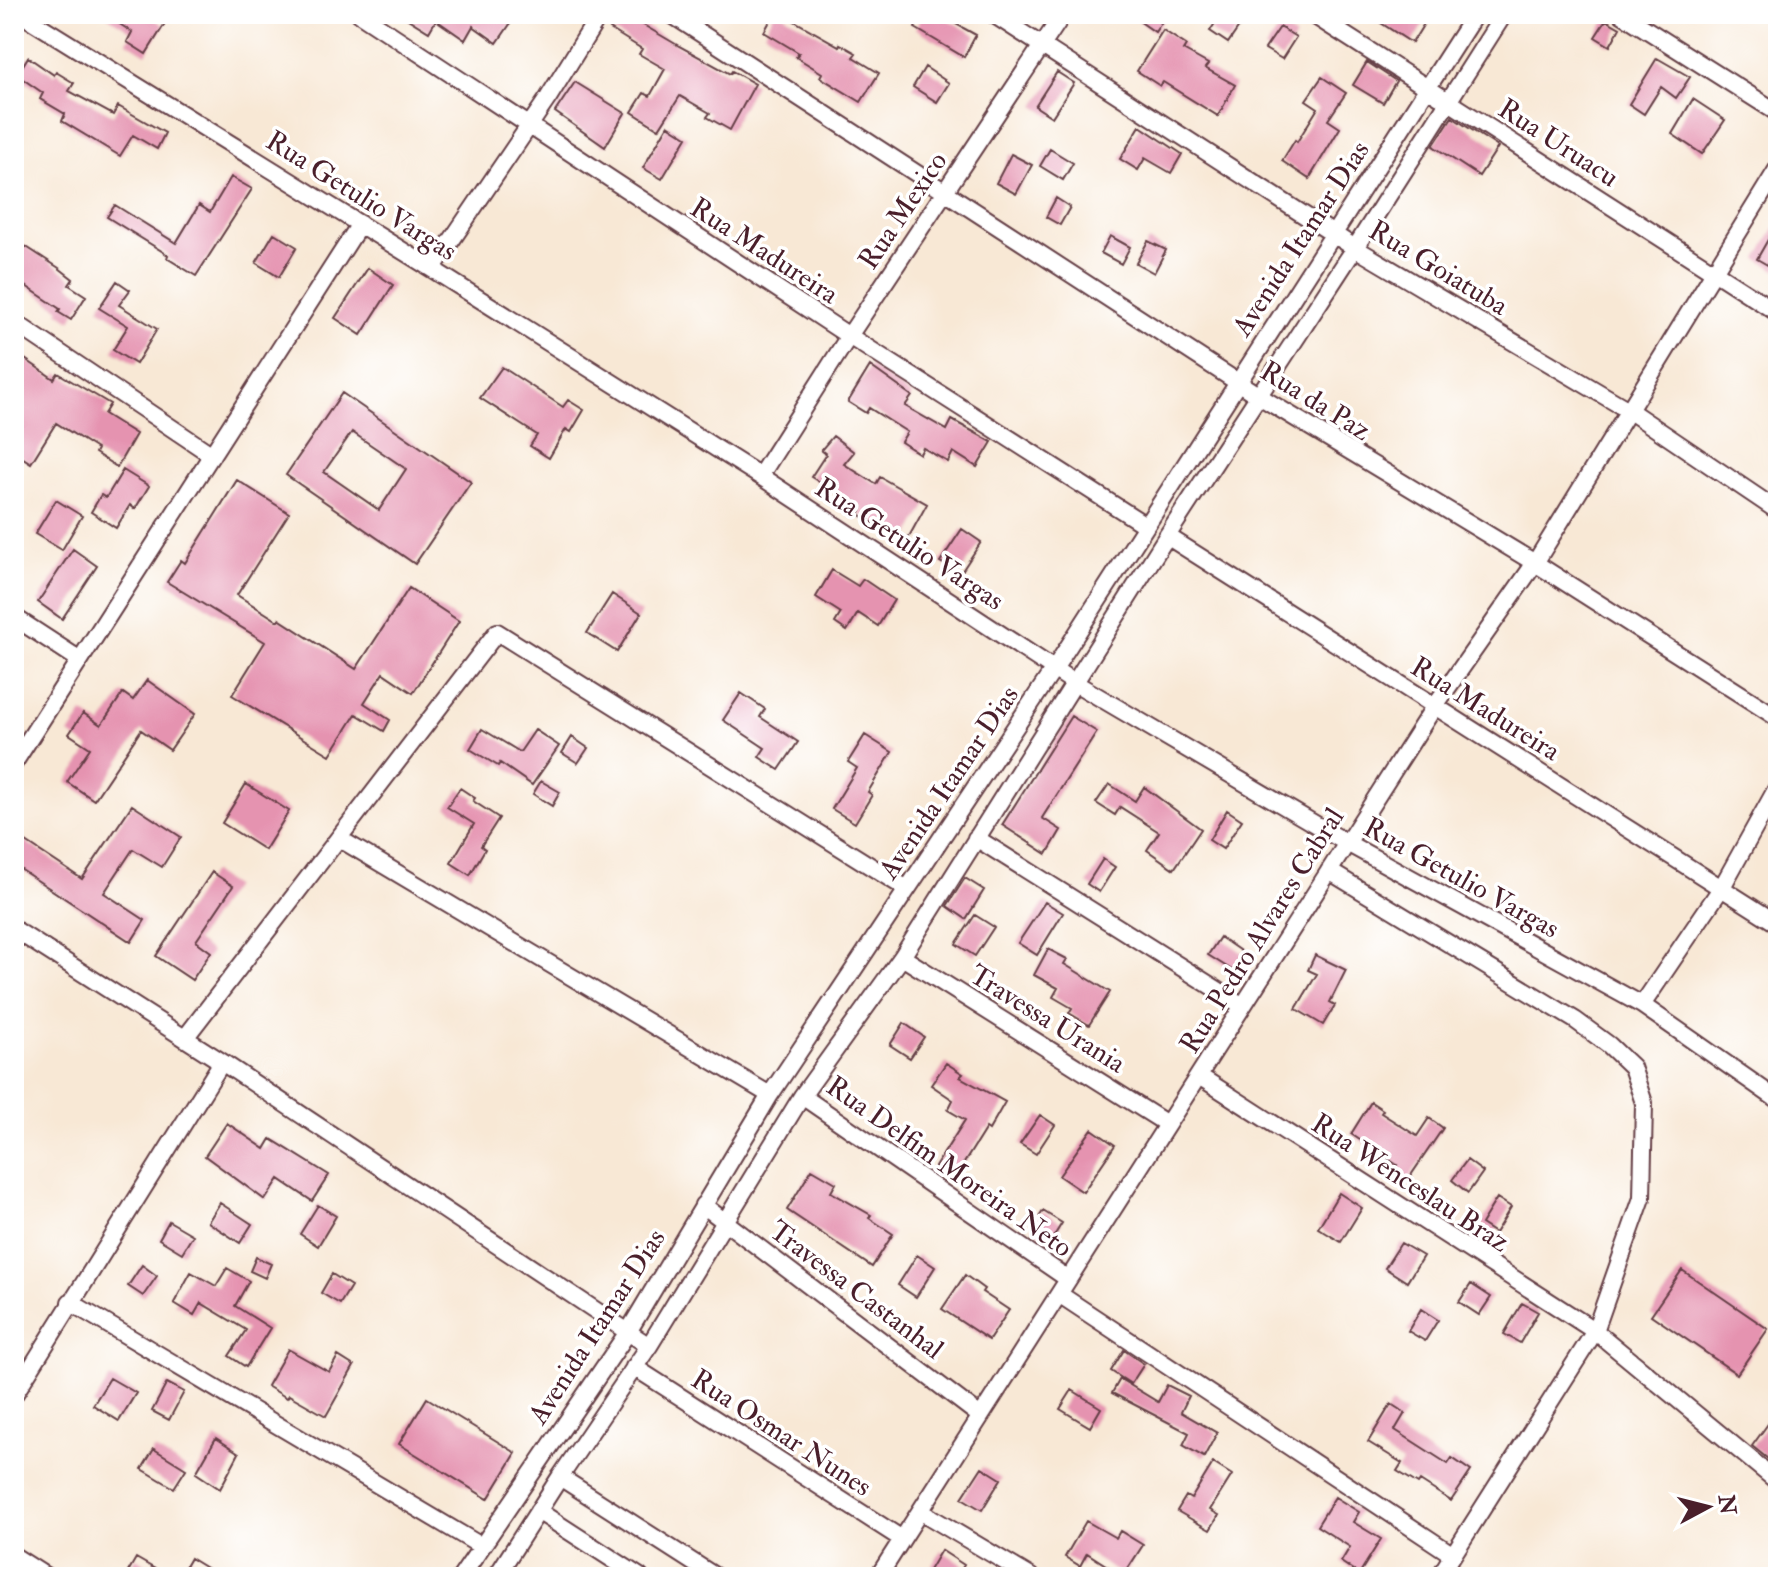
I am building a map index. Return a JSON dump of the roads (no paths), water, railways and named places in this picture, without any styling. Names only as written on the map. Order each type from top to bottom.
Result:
[{"type":"street","name":"Rua Getulio Vargas","points":[[21,14],[760,476],[1075,683],[1347,843],[1642,1005],[1778,1100]]},
{"type":"street","name":"Rua Madureira","points":[[360,14],[849,336],[1145,525]]},
{"type":"street","points":[[432,269],[600,14]]},
{"type":"street","name":"Rua da Paz","points":[[671,14],[1259,396],[1535,563],[1778,718]]},
{"type":"street","name":"Rua Goiatuba","points":[[993,14],[1355,248],[1630,411],[1778,511]]},
{"type":"street","name":"Rua Mexico","points":[[760,476],[1063,14]]},
{"type":"street","name":"Rua Uruacu","points":[[1312,14],[1778,313]]},
{"type":"street","name":"Avenida Itamar Dias","points":[[461,1577],[628,1332],[770,1095],[1054,669],[1475,14]]},
{"type":"street","name":"Avenida Itamar Dias","points":[[496,1577],[649,1346],[802,1096],[902,957],[1167,536],[1504,14]]},
{"type":"street","points":[[1622,14],[1778,113]]},
{"type":"street","name":"Rua Pedro Alvares Cabral","points":[[878,1577],[1434,707],[1535,563],[1778,168]]},
{"type":"street","points":[[14,763],[360,224]]},
{"type":"street","points":[[14,322],[212,455]]},
{"type":"street","name":"Rua Madureira","points":[[1167,536],[1778,924]]},
{"type":"street","points":[[14,617],[80,660]]},
{"type":"street","points":[[185,1038],[497,632],[907,889]]},
{"type":"street","points":[[1642,1005],[1722,887],[1778,786]]},
{"type":"street","points":[[976,838],[1243,1006]]},
{"type":"street","points":[[340,839],[770,1095]]},
{"type":"street","points":[[1329,871],[1575,1020],[1609,1045],[1632,1067],[1644,1103],[1642,1198],[1595,1331],[1439,1577]]},
{"type":"street","points":[[14,929],[222,1062],[649,1346]]},
{"type":"street","name":"Travessa Urania","points":[[902,957],[1167,1124]]},
{"type":"street","points":[[14,1395],[222,1062]]},
{"type":"street","name":"Rua Wenceslau Braz","points":[[1199,1076],[1595,1331],[1778,1482]]},
{"type":"street","name":"Rua Delfim Moreira Neto","points":[[802,1096],[1068,1279]]},
{"type":"street","name":"Travessa Castanhal","points":[[703,1205],[979,1415]]},
{"type":"street","points":[[1059,1294],[1453,1555]]},
{"type":"street","points":[[70,1302],[481,1546]]},
{"type":"street","name":"Rua Osmar Nunes","points":[[634,1367],[902,1539]]},
{"type":"street","points":[[560,1477],[716,1577]]},
{"type":"street","points":[[538,1511],[640,1577]]},
{"type":"street","points":[[920,1511],[1031,1577]]},
{"type":"street","points":[[14,1556],[47,1577]]}]
